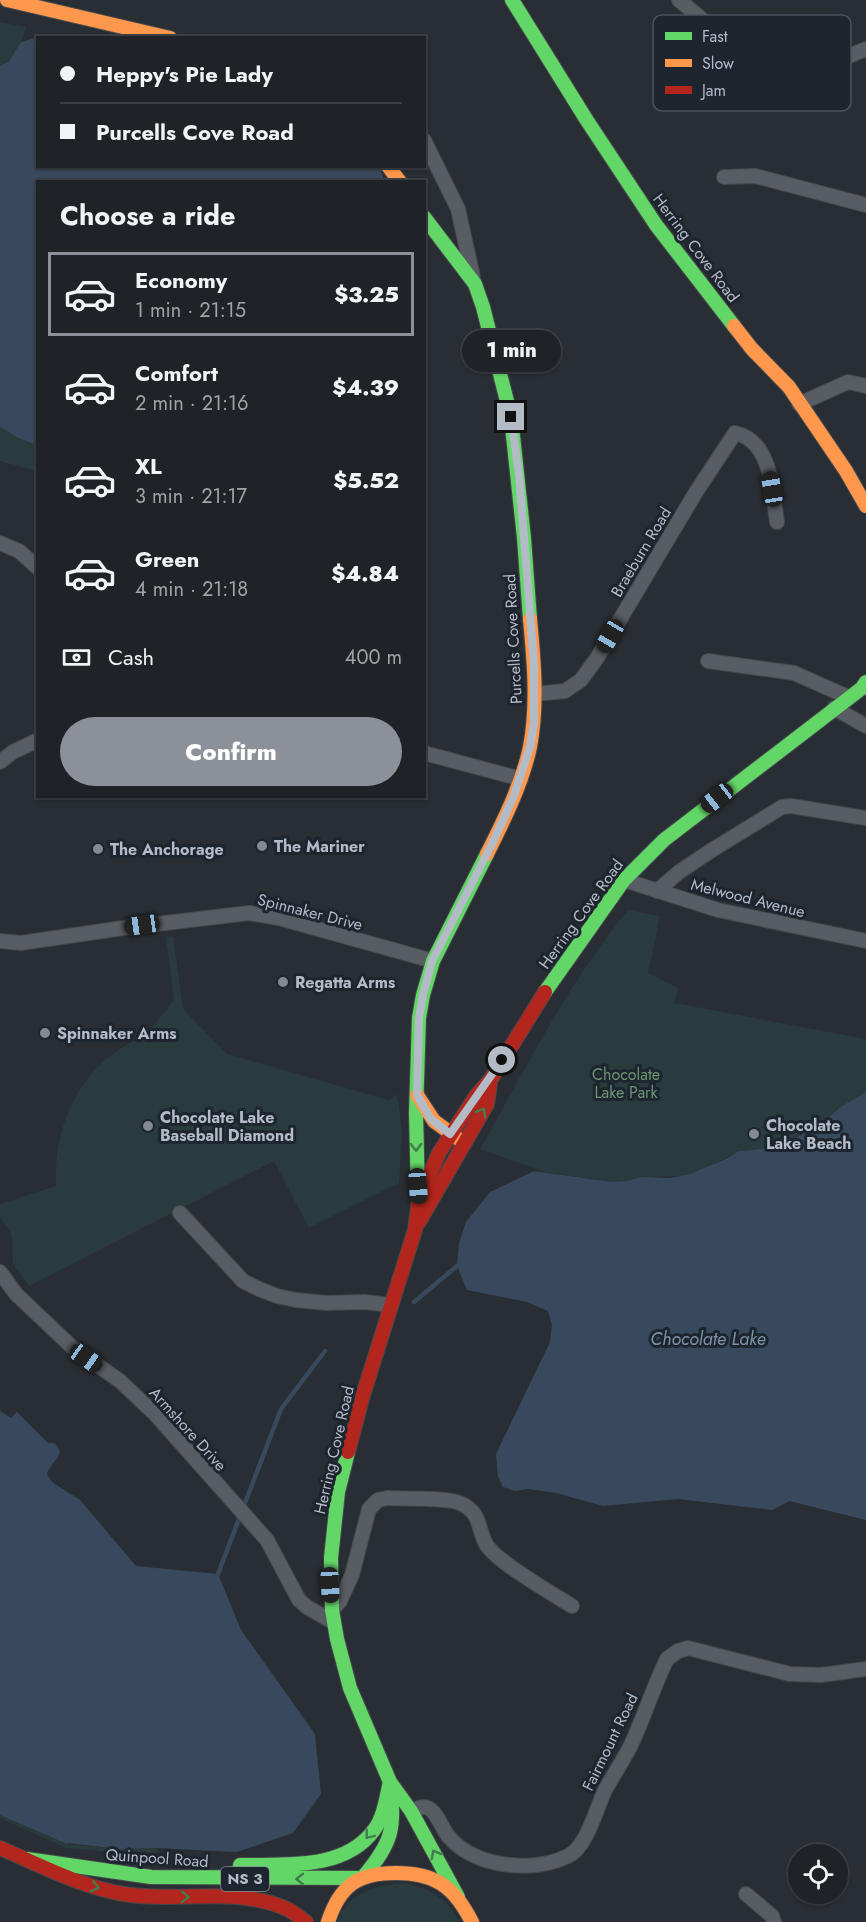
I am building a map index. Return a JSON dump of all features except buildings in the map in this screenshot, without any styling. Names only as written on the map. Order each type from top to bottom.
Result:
[{"type":"main road","points":[[7,0],[161,36]]},
{"type":"main road","name":"Herring Cove Road","points":[[512,0],[656,225],[752,349],[789,387],[846,471],[866,506]]},
{"type":"main road","name":"Purcells Cove Road","points":[[418,1200],[416,1113],[419,1018],[423,995],[432,961],[491,846],[521,779],[530,747],[535,694],[524,538],[511,417],[483,307],[475,285],[426,220]]},
{"type":"main road","name":"Herring Cove Road","points":[[472,1922],[411,1811],[390,1782],[350,1688],[332,1616],[331,1558],[338,1492],[363,1395],[415,1230],[418,1200],[450,1134],[476,1096],[491,1079],[549,985],[624,880],[664,840],[862,688],[866,682]]},
{"type":"main road","name":"Herring Cove Road","points":[[415,1230],[487,1104],[491,1079]]},
{"type":"main road","points":[[417,1095],[431,1119],[464,1142]]},
{"type":"main road","points":[[132,1875],[147,1870],[306,1862],[343,1856],[362,1845],[374,1830],[379,1821],[390,1782]]},
{"type":"main road","name":"Herring Cove Road","points":[[328,1922],[335,1906],[385,1849],[393,1829],[394,1817],[390,1782]]},
{"type":"main road","name":"Quinpool Road","points":[[0,1848],[77,1882],[126,1894],[252,1900],[277,1904],[306,1922]]},
{"type":"main road","name":"Quinpool Road","points":[[27,1859],[132,1875],[204,1878],[362,1877],[386,1873],[416,1874],[440,1882],[458,1897]]},
{"type":"street","points":[[679,0],[697,15]]},
{"type":"street","points":[[851,55],[866,49]]},
{"type":"street","points":[[426,144],[458,209],[475,285]]},
{"type":"street","points":[[724,177],[755,176],[866,204]]},
{"type":"street","points":[[799,404],[848,381],[866,386]]},
{"type":"street","name":"Braeburn Road","points":[[535,694],[565,691],[581,680],[597,658],[702,483],[735,433],[740,434],[758,449],[766,460],[777,522]]},
{"type":"street","points":[[0,543],[19,551],[36,566]]},
{"type":"street","points":[[708,661],[794,673],[848,697]]},
{"type":"street","points":[[834,708],[866,726]]},
{"type":"street","points":[[0,762],[13,752],[36,741]]},
{"type":"street","points":[[426,754],[521,779]]},
{"type":"street","points":[[657,891],[679,872],[782,807],[791,806],[866,818]]},
{"type":"street","name":"Melwood Avenue","points":[[624,880],[718,910],[866,941]]},
{"type":"street","name":"Spinnaker Drive","points":[[0,941],[21,943],[249,912],[279,918],[432,961]]},
{"type":"street","points":[[180,1213],[243,1281],[259,1289],[296,1300],[390,1305]]},
{"type":"street","name":"Armshore Drive","points":[[0,1272],[16,1294],[73,1348],[120,1381],[156,1414],[267,1540],[299,1600],[307,1607],[332,1616]]},
{"type":"street","points":[[332,1616],[352,1575],[369,1509],[378,1500],[387,1498],[458,1502],[470,1509],[479,1520],[486,1544],[496,1556],[572,1606]]},
{"type":"street","name":"Fairmount Road","points":[[411,1811],[425,1806],[430,1808],[449,1838],[469,1853],[491,1861],[532,1866],[556,1862],[573,1854],[583,1841],[604,1791],[630,1746],[667,1659],[678,1651],[688,1648],[790,1674],[821,1675],[866,1669]]},
{"type":"street","points":[[746,1894],[772,1916],[774,1922]]},
{"type":"green space","points":[[0,22],[26,27],[17,49],[0,66]]},
{"type":"green space","points":[[0,427],[18,438],[36,445],[36,471],[0,461]]},
{"type":"green space","name":"Chocolate Lake Park","points":[[628,910],[660,916],[648,973],[678,988],[675,1003],[866,1039],[866,1092],[842,1106],[818,1126],[794,1139],[761,1149],[739,1151],[707,1168],[683,1176],[641,1177],[612,1182],[545,1172],[480,1149],[567,996]]},
{"type":"green space","points":[[173,936],[183,1009],[227,1054],[389,1100],[397,1094],[402,1131],[399,1183],[309,1228],[274,1161],[29,1286],[13,1264],[10,1231],[0,1218],[0,1204],[56,1186],[61,1134],[66,1117],[82,1087],[105,1060],[148,1031],[174,1000],[166,937]]},
{"type":"green space","points":[[0,1815],[66,1844],[119,1849],[155,1848],[159,1853],[134,1854],[66,1848],[0,1818]]},
{"type":"green space","points":[[406,1883],[438,1896],[450,1907],[459,1922],[337,1922],[348,1903],[356,1897],[385,1885]]},
{"type":"water","points":[[36,38],[36,168],[344,168],[358,170],[380,168],[384,180],[36,180],[36,445],[18,438],[0,427],[0,66],[9,61],[21,42]]},
{"type":"water","name":"Chocolate Lake","points":[[866,1092],[866,1520],[789,1501],[773,1510],[678,1499],[603,1506],[556,1493],[528,1489],[515,1491],[503,1487],[498,1477],[496,1454],[550,1342],[552,1325],[548,1311],[527,1302],[467,1290],[457,1266],[459,1243],[466,1222],[490,1192],[534,1171],[612,1182],[641,1177],[670,1178],[690,1174],[739,1151],[761,1149],[794,1139],[818,1126],[842,1106]]},
{"type":"water","points":[[0,1411],[11,1418],[17,1412],[48,1443],[55,1443],[60,1451],[47,1474],[52,1482],[80,1500],[136,1566],[218,1574],[241,1630],[315,1734],[321,1794],[293,1833],[237,1852],[155,1848],[119,1849],[67,1844],[0,1815]]},
{"type":"waterway","points":[[414,1302],[457,1266]]},
{"type":"waterway","points":[[218,1574],[281,1409],[325,1351]]},
{"type":"traffic: fast","points":[[512,0],[586,119],[656,225],[734,326]]},
{"type":"traffic: fast","points":[[426,220],[475,284],[483,307],[511,417],[530,619]]},
{"type":"traffic: fast","points":[[545,992],[624,880],[664,840],[862,688],[866,682]]},
{"type":"traffic: fast","points":[[418,1194],[416,1113],[419,1018],[423,995],[433,961],[487,854]]},
{"type":"traffic: fast","points":[[348,1452],[338,1492],[331,1558],[332,1610],[337,1639],[350,1688],[390,1782],[411,1811],[458,1897]]},
{"type":"traffic: fast","points":[[240,1865],[312,1862],[347,1853],[374,1830],[380,1819],[390,1782]]},
{"type":"traffic: fast","points":[[364,1876],[381,1853],[390,1834],[392,1824],[390,1784]]},
{"type":"traffic: fast","points":[[27,1859],[151,1877],[359,1878]]},
{"type":"traffic: slow","points":[[7,0],[161,36]]},
{"type":"traffic: slow","points":[[390,168],[398,180]]},
{"type":"traffic: slow","points":[[734,326],[752,349],[789,387],[846,471],[866,506]]},
{"type":"traffic: slow","points":[[487,854],[517,788],[530,747],[535,699],[530,619]]},
{"type":"traffic: slow","points":[[417,1095],[434,1121],[460,1140]]},
{"type":"traffic: slow","points":[[328,1922],[338,1899],[352,1884],[371,1875],[396,1873],[419,1875],[440,1883],[455,1895],[472,1922]]},
{"type":"traffic: jam","points":[[348,1452],[363,1395],[415,1230],[419,1200],[439,1153],[476,1096],[491,1079],[545,992]]},
{"type":"traffic: jam","points":[[419,1222],[487,1104],[490,1084]]},
{"type":"traffic: jam","points":[[0,1848],[61,1875],[108,1891],[144,1896],[248,1898],[287,1909],[306,1922]]},
{"type":"place","name":"The Mariner","points":[[262,846]]},
{"type":"place","name":"The Anchorage","points":[[98,849]]},
{"type":"place","name":"Regatta Arms","points":[[283,982]]},
{"type":"place","name":"Spinnaker Arms","points":[[45,1033]]},
{"type":"place","name":"Chocolate Lake Baseball Diamond","points":[[148,1126]]},
{"type":"place","name":"Chocolate Lake Beach","points":[[754,1134]]},
{"type":"route","points":[[502,1060],[491,1079],[476,1096],[450,1134],[431,1119],[417,1095],[419,1018],[426,982],[432,961],[491,846],[521,779],[534,723],[534,663],[519,475],[511,417]]}]
